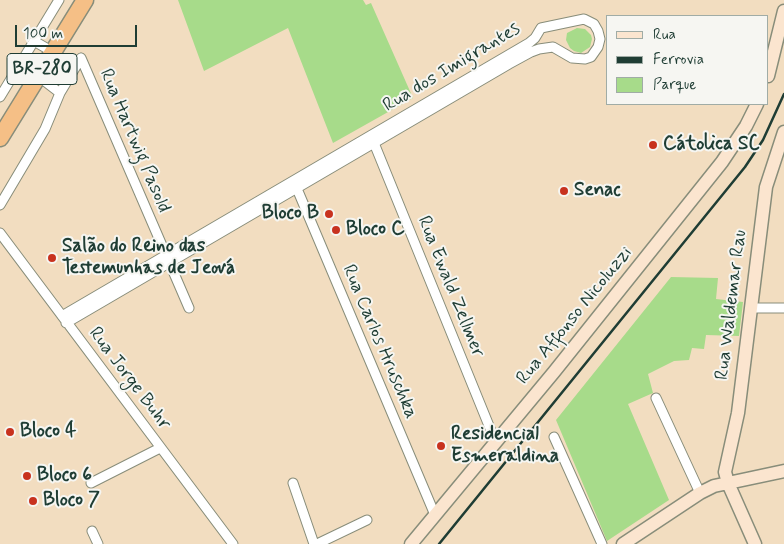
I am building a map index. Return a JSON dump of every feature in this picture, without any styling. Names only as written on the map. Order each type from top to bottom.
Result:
[{"type":"highway","name":"BR-280","points":[[0,138],[85,0]]},
{"type":"street","points":[[0,97],[59,0]]},
{"type":"street","points":[[769,72],[784,10]]},
{"type":"street","name":"Rua dos Imigrantes","points":[[64,320],[296,185],[374,143],[509,64],[539,49],[553,47],[572,58],[591,57],[598,47],[600,39],[594,24],[584,20],[541,28],[535,38],[529,43],[296,185]]},
{"type":"street","points":[[34,41],[53,52]]},
{"type":"street","name":"Rua Hartwig Pasold","points":[[60,93],[82,58],[189,308]]},
{"type":"street","points":[[0,205],[45,129],[60,93],[38,76]]},
{"type":"street","name":"Rua Affonso Nicoluzzi","points":[[411,544],[496,442],[722,162],[746,126],[756,105]]},
{"type":"street","name":"Rua Waldemar Rau","points":[[728,483],[725,472],[738,413],[766,186],[784,133]]},
{"type":"street","name":"Rua Ewald Zellmer","points":[[374,143],[496,442]]},
{"type":"street","name":"Rua Carlos Hruschka","points":[[296,185],[435,515]]},
{"type":"street","name":"Rua Jorge Buhr","points":[[0,233],[233,544]]},
{"type":"street","points":[[751,308],[784,308]]},
{"type":"street","points":[[656,398],[700,493]]},
{"type":"street","points":[[554,437],[602,544]]},
{"type":"street","points":[[90,483],[160,448]]},
{"type":"street","points":[[624,544],[700,493],[714,486],[784,471]]},
{"type":"street","points":[[293,483],[315,544],[367,520]]},
{"type":"street","points":[[728,483],[755,544]]},
{"type":"street","points":[[92,531],[98,544]]},
{"type":"green space","points":[[178,0],[363,0],[366,5],[371,3],[413,98],[333,143],[288,28],[204,71]]},
{"type":"green space","points":[[577,28],[585,29],[592,39],[590,47],[581,53],[570,48],[566,40],[567,33]]},
{"type":"green space","points":[[671,277],[718,278],[716,299],[743,302],[739,336],[706,335],[704,349],[692,348],[689,360],[674,361],[648,374],[653,393],[628,404],[669,500],[607,541],[556,420]]},
{"type":"railway","points":[[439,544],[745,167],[763,140],[784,94]]},
{"type":"place","name":"Cátolica SC","points":[[653,145]]},
{"type":"place","name":"Senac","points":[[564,191]]},
{"type":"place","name":"Bloco B","points":[[329,214]]},
{"type":"place","name":"Bloco C","points":[[336,230]]},
{"type":"place","name":"Salão do Reino das Testemunhas de Jeová","points":[[52,258]]},
{"type":"place","name":"Bloco 4","points":[[10,432]]},
{"type":"place","name":"Residencial Esmeraldina","points":[[441,446]]},
{"type":"place","name":"Bloco 6","points":[[27,476]]},
{"type":"place","name":"Bloco 7","points":[[33,501]]}]
